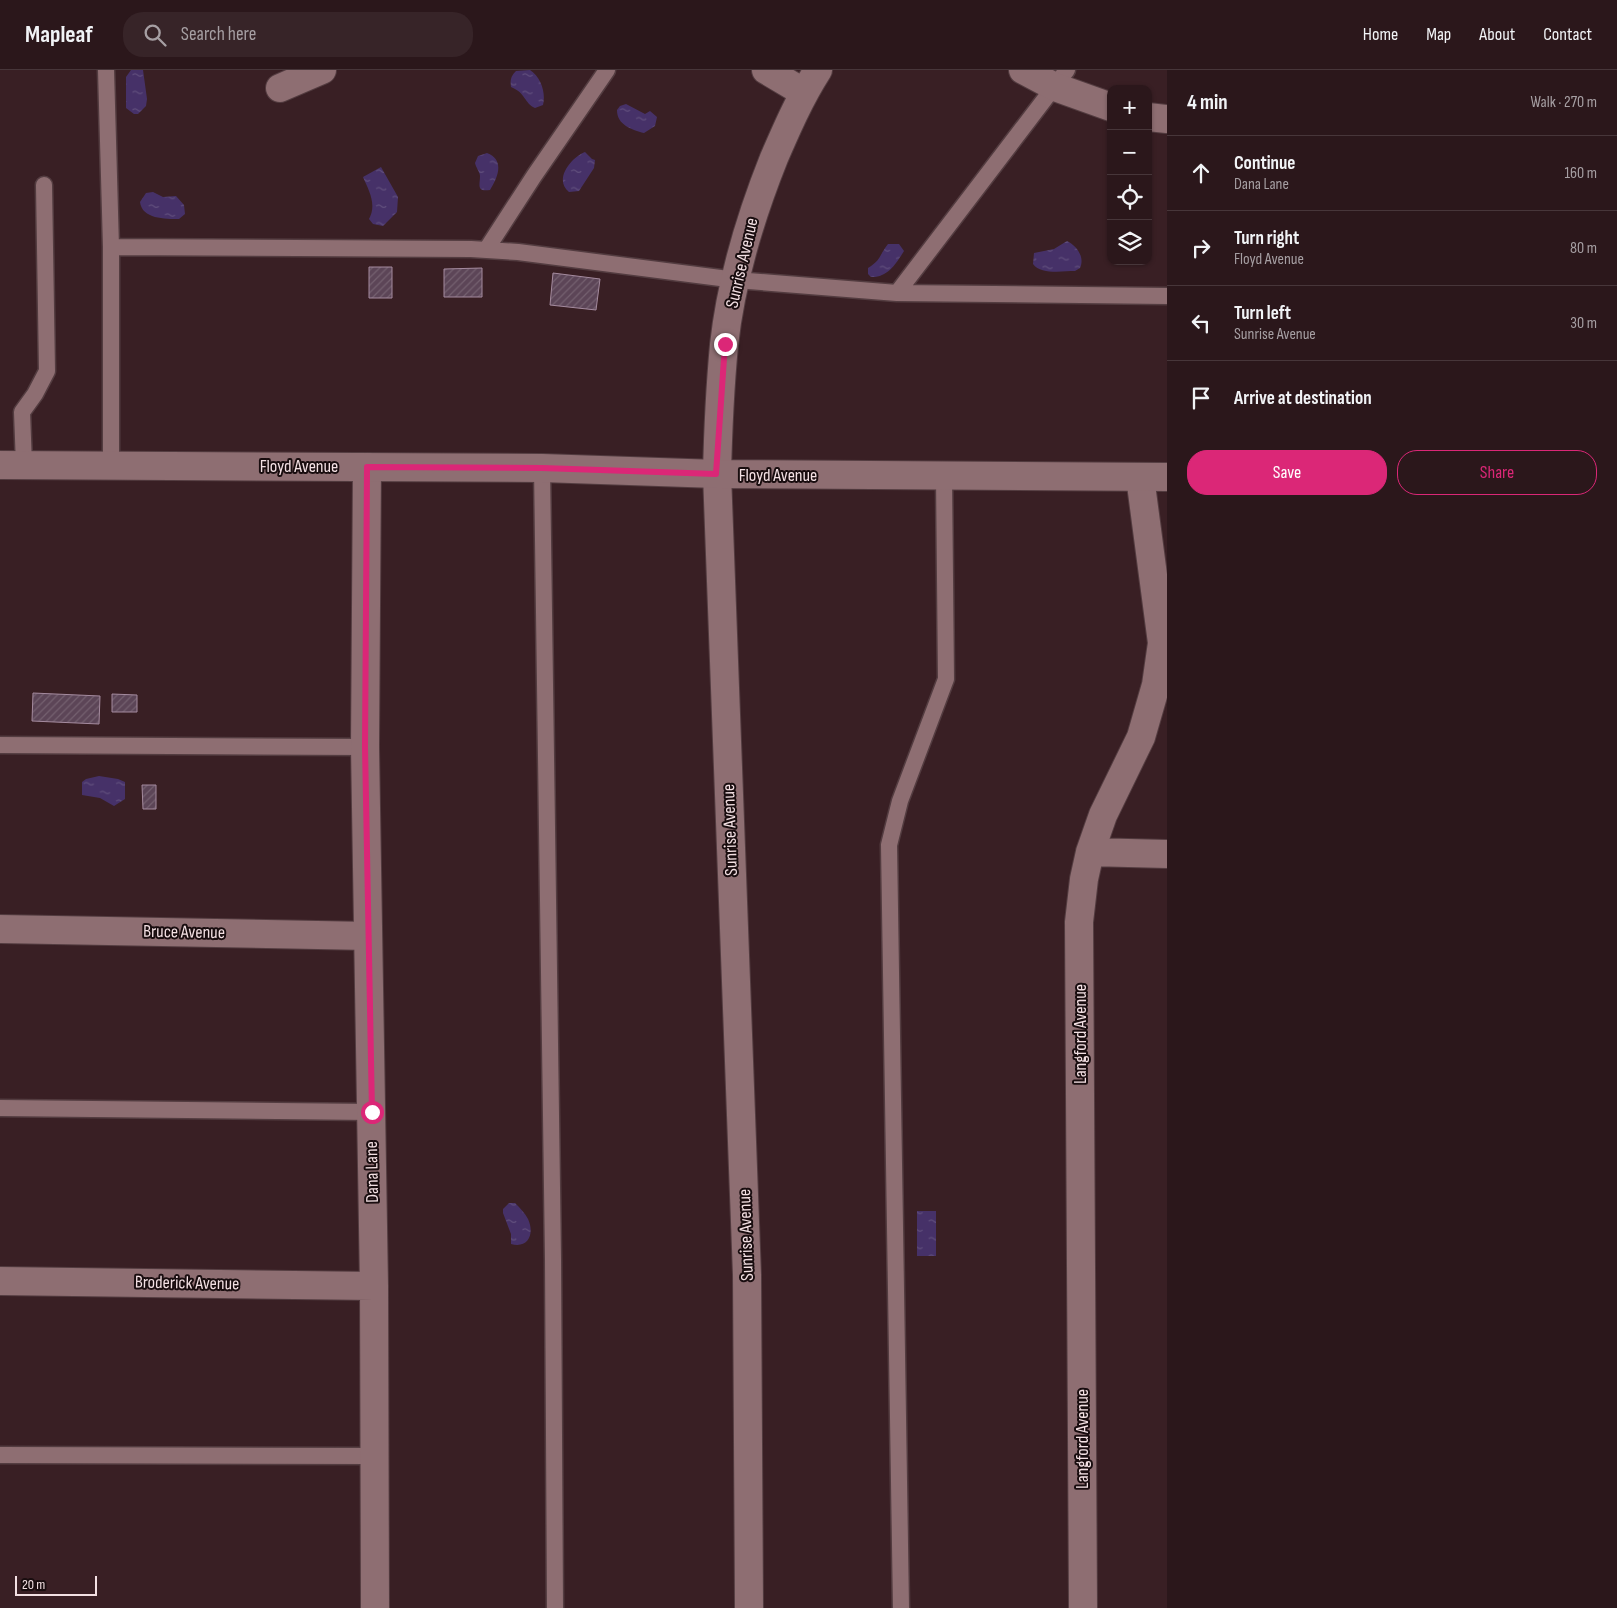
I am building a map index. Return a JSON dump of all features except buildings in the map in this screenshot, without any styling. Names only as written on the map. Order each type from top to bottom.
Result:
[{"type":"street","points":[[280,88],[322,70]]},
{"type":"street","points":[[766,70],[803,92]]},
{"type":"street","name":"Sunrise Avenue","points":[[749,1608],[747,1275],[716,474],[725,344],[736,280],[756,205],[803,92],[818,70]]},
{"type":"street","points":[[1023,70],[1061,78],[1107,105]]},
{"type":"street","points":[[1152,117],[1167,119]]},
{"type":"street","name":"Floyd Avenue","points":[[12,465],[542,468],[716,474],[1167,477]]},
{"type":"street","name":"Dana Lane","points":[[367,467],[365,747],[372,1112],[375,1608]]},
{"type":"street","name":"Langford Avenue","points":[[1083,1608],[1079,922],[1084,879],[1090,852],[1103,814],[1141,737],[1161,691],[1162,643],[1140,477]]},
{"type":"street","points":[[1090,852],[1167,854]]},
{"type":"street","name":"Bruce Avenue","points":[[0,929],[368,936]]},
{"type":"street","name":"Broderick Avenue","points":[[0,1281],[374,1286]]},
{"type":"lane","points":[[106,70],[111,247],[111,466]]},
{"type":"lane","points":[[486,250],[607,70]]},
{"type":"lane","points":[[897,293],[1061,78]]},
{"type":"lane","points":[[12,465],[22,412],[47,371],[44,184]]},
{"type":"lane","points":[[111,247],[486,250],[518,252],[736,280],[897,293],[1167,296]]},
{"type":"lane","points":[[542,468],[553,1269],[554,1608]]},
{"type":"lane","points":[[901,1608],[889,845],[900,801],[946,679],[944,476]]},
{"type":"lane","points":[[0,745],[365,747]]},
{"type":"lane","points":[[0,1108],[372,1112]]},
{"type":"lane","points":[[0,1455],[375,1456]]},
{"type":"water","points":[[131,70],[143,70],[147,99],[146,106],[138,114],[134,114],[126,108],[126,77]]},
{"type":"water","points":[[530,70],[540,81],[544,95],[543,105],[535,108],[531,106],[520,92],[511,87],[511,78],[516,71]]},
{"type":"water","points":[[626,104],[645,114],[650,111],[657,117],[655,126],[644,133],[622,123],[617,110],[620,106]]},
{"type":"water","points":[[585,152],[595,160],[594,168],[579,191],[569,192],[563,181],[566,169],[570,163]]},
{"type":"water","points":[[487,153],[496,160],[498,169],[490,190],[483,190],[480,187],[480,174],[475,163],[478,156]]},
{"type":"water","points":[[381,167],[398,197],[397,212],[383,226],[373,224],[369,219],[372,203],[370,192],[363,177]]},
{"type":"water","points":[[153,192],[163,197],[176,196],[184,205],[185,214],[179,219],[167,219],[155,217],[145,212],[140,202],[146,193]]},
{"type":"water","points":[[1067,241],[1074,246],[1081,256],[1080,268],[1075,271],[1052,272],[1041,270],[1033,264],[1034,253],[1054,249]]},
{"type":"water","points":[[888,244],[899,244],[904,251],[886,273],[877,277],[871,277],[868,274],[868,268],[878,260]]},
{"type":"water","points":[[99,776],[125,782],[125,799],[114,806],[100,798],[82,795],[82,782]]},
{"type":"water","points":[[509,1203],[515,1203],[519,1207],[527,1217],[530,1225],[530,1235],[526,1242],[522,1244],[511,1244],[511,1234],[503,1213],[503,1209]]},
{"type":"water","points":[[917,1211],[936,1211],[936,1256],[917,1256]]},
{"type":"route","points":[[372,1112],[365,747],[367,467],[542,468],[716,474],[725,344]]}]
